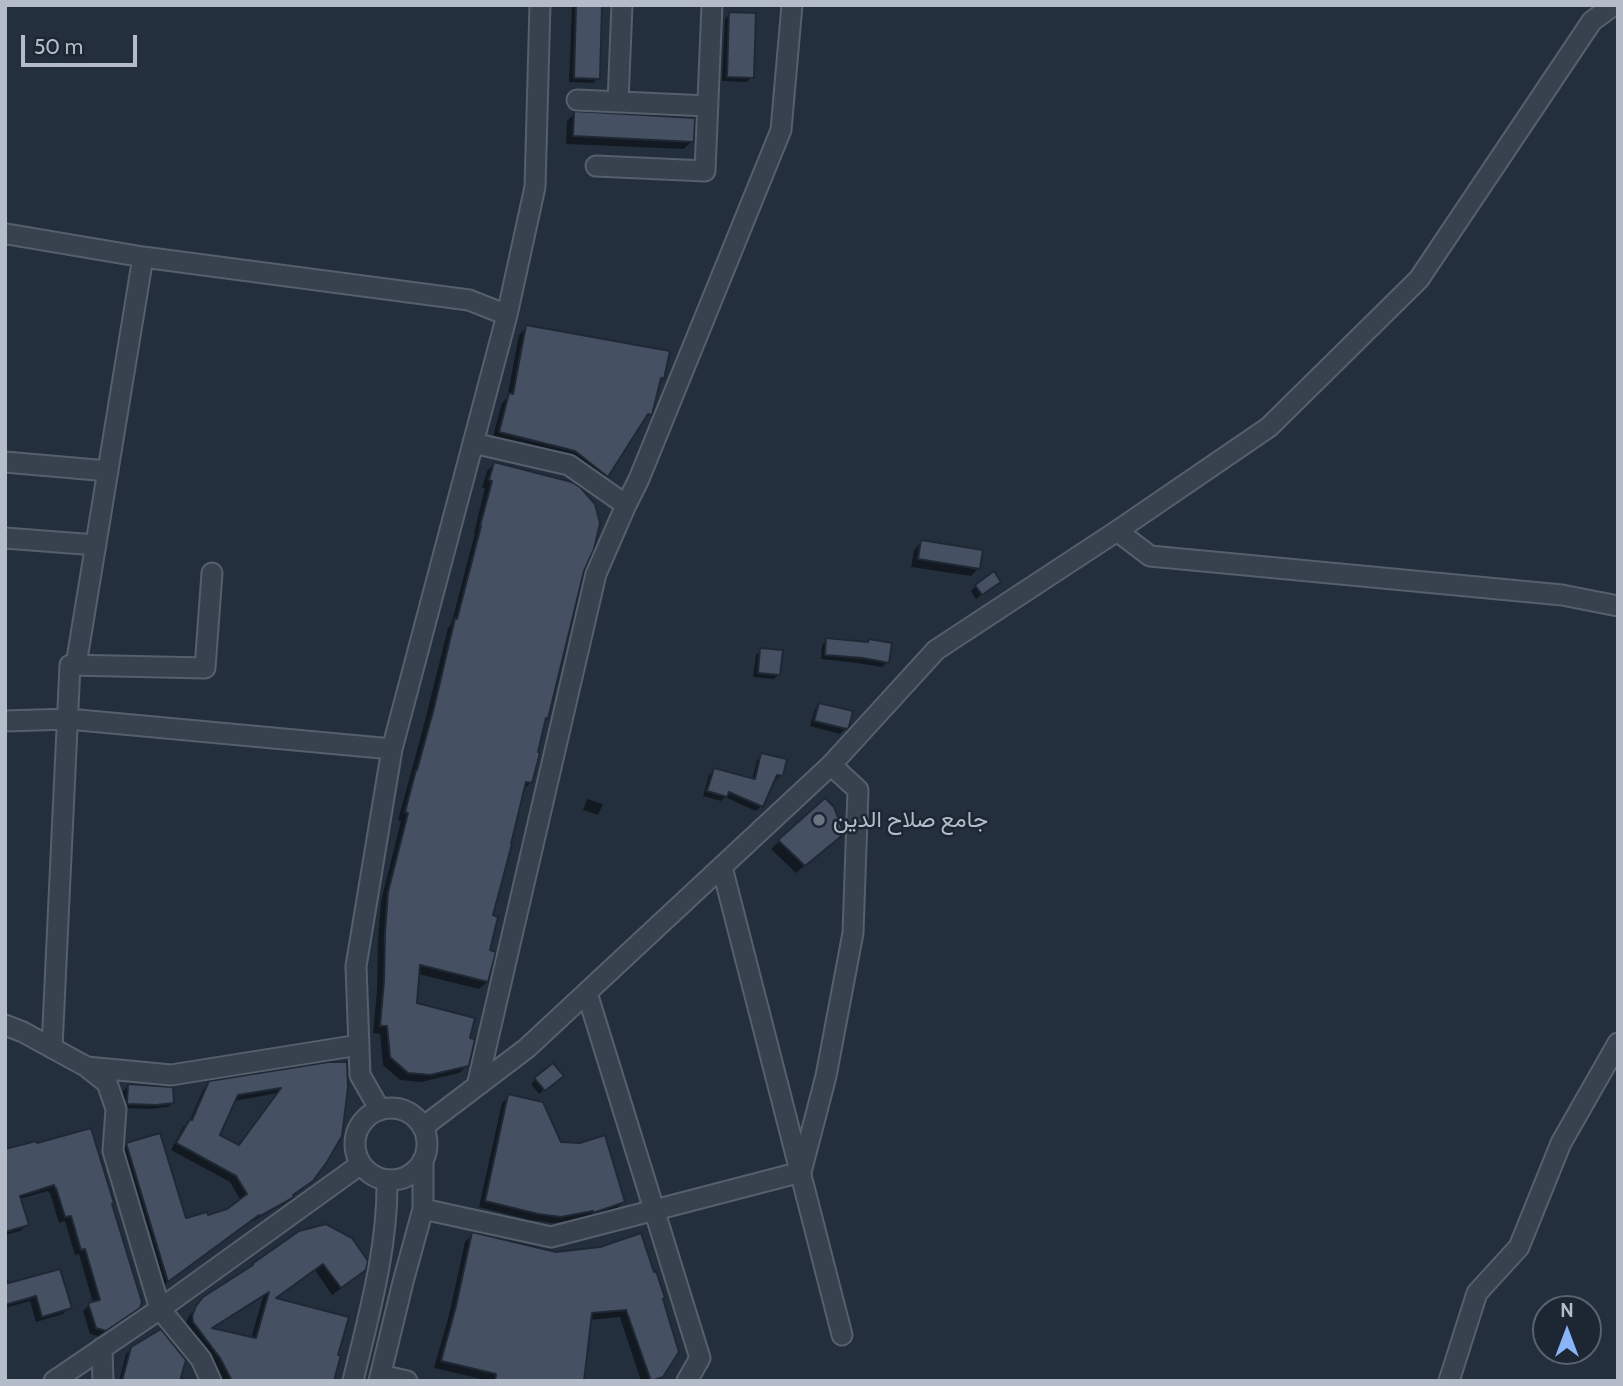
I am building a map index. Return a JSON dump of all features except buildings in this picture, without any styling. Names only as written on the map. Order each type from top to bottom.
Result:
[{"type":"street","points":[[380,1110],[360,1075],[356,966],[392,750],[507,315],[535,187],[540,5]]},
{"type":"street","points":[[618,102],[622,5]]},
{"type":"street","points":[[596,166],[705,171],[712,5]]},
{"type":"street","points":[[477,1086],[596,574],[639,479],[781,130],[792,5]]},
{"type":"street","points":[[423,1127],[527,1048],[587,993],[831,765],[936,650],[1269,427],[1419,279],[1592,21],[1614,5]]},
{"type":"street","points":[[577,100],[708,106]]},
{"type":"street","points":[[7,234],[143,257],[469,300],[507,315]]},
{"type":"street","points":[[76,665],[143,257]]},
{"type":"street","points":[[473,443],[569,465],[626,505]]},
{"type":"street","points":[[5,462],[108,471]]},
{"type":"street","points":[[1117,531],[1150,556],[1562,595],[1618,606]]},
{"type":"street","points":[[5,538],[96,545]]},
{"type":"street","points":[[52,1048],[70,665],[205,668],[212,573]]},
{"type":"street","points":[[5,720],[68,719],[392,750]]},
{"type":"street","points":[[801,1172],[826,1076],[853,933],[858,790],[831,765]]},
{"type":"street","points":[[722,867],[842,1335]]},
{"type":"street","points":[[587,993],[700,1357],[687,1381]]},
{"type":"street","points":[[5,1025],[87,1067],[107,1083],[116,1109],[113,1151],[160,1309],[201,1359],[211,1381]]},
{"type":"street","points":[[1450,1381],[1477,1293],[1519,1247],[1560,1143],[1618,1043]]},
{"type":"street","points":[[87,1067],[171,1075],[359,1045]]},
{"type":"street","points":[[392,1108],[404,1111],[415,1117],[423,1127],[427,1150],[423,1161],[414,1172],[401,1178],[387,1180],[372,1175],[356,1154],[357,1132],[370,1115],[380,1110],[392,1108]]},
{"type":"street","points":[[407,1381],[380,1378],[424,1209],[423,1161]]},
{"type":"street","points":[[54,1381],[160,1309],[361,1164]]},
{"type":"street","points":[[424,1209],[551,1237],[801,1172]]},
{"type":"street","points":[[353,1381],[379,1275],[387,1209],[387,1180]]},
{"type":"street","points":[[102,1349],[103,1381]]},
{"type":"place","name":"جامع صلاح الدين","points":[[819,820]]}]
